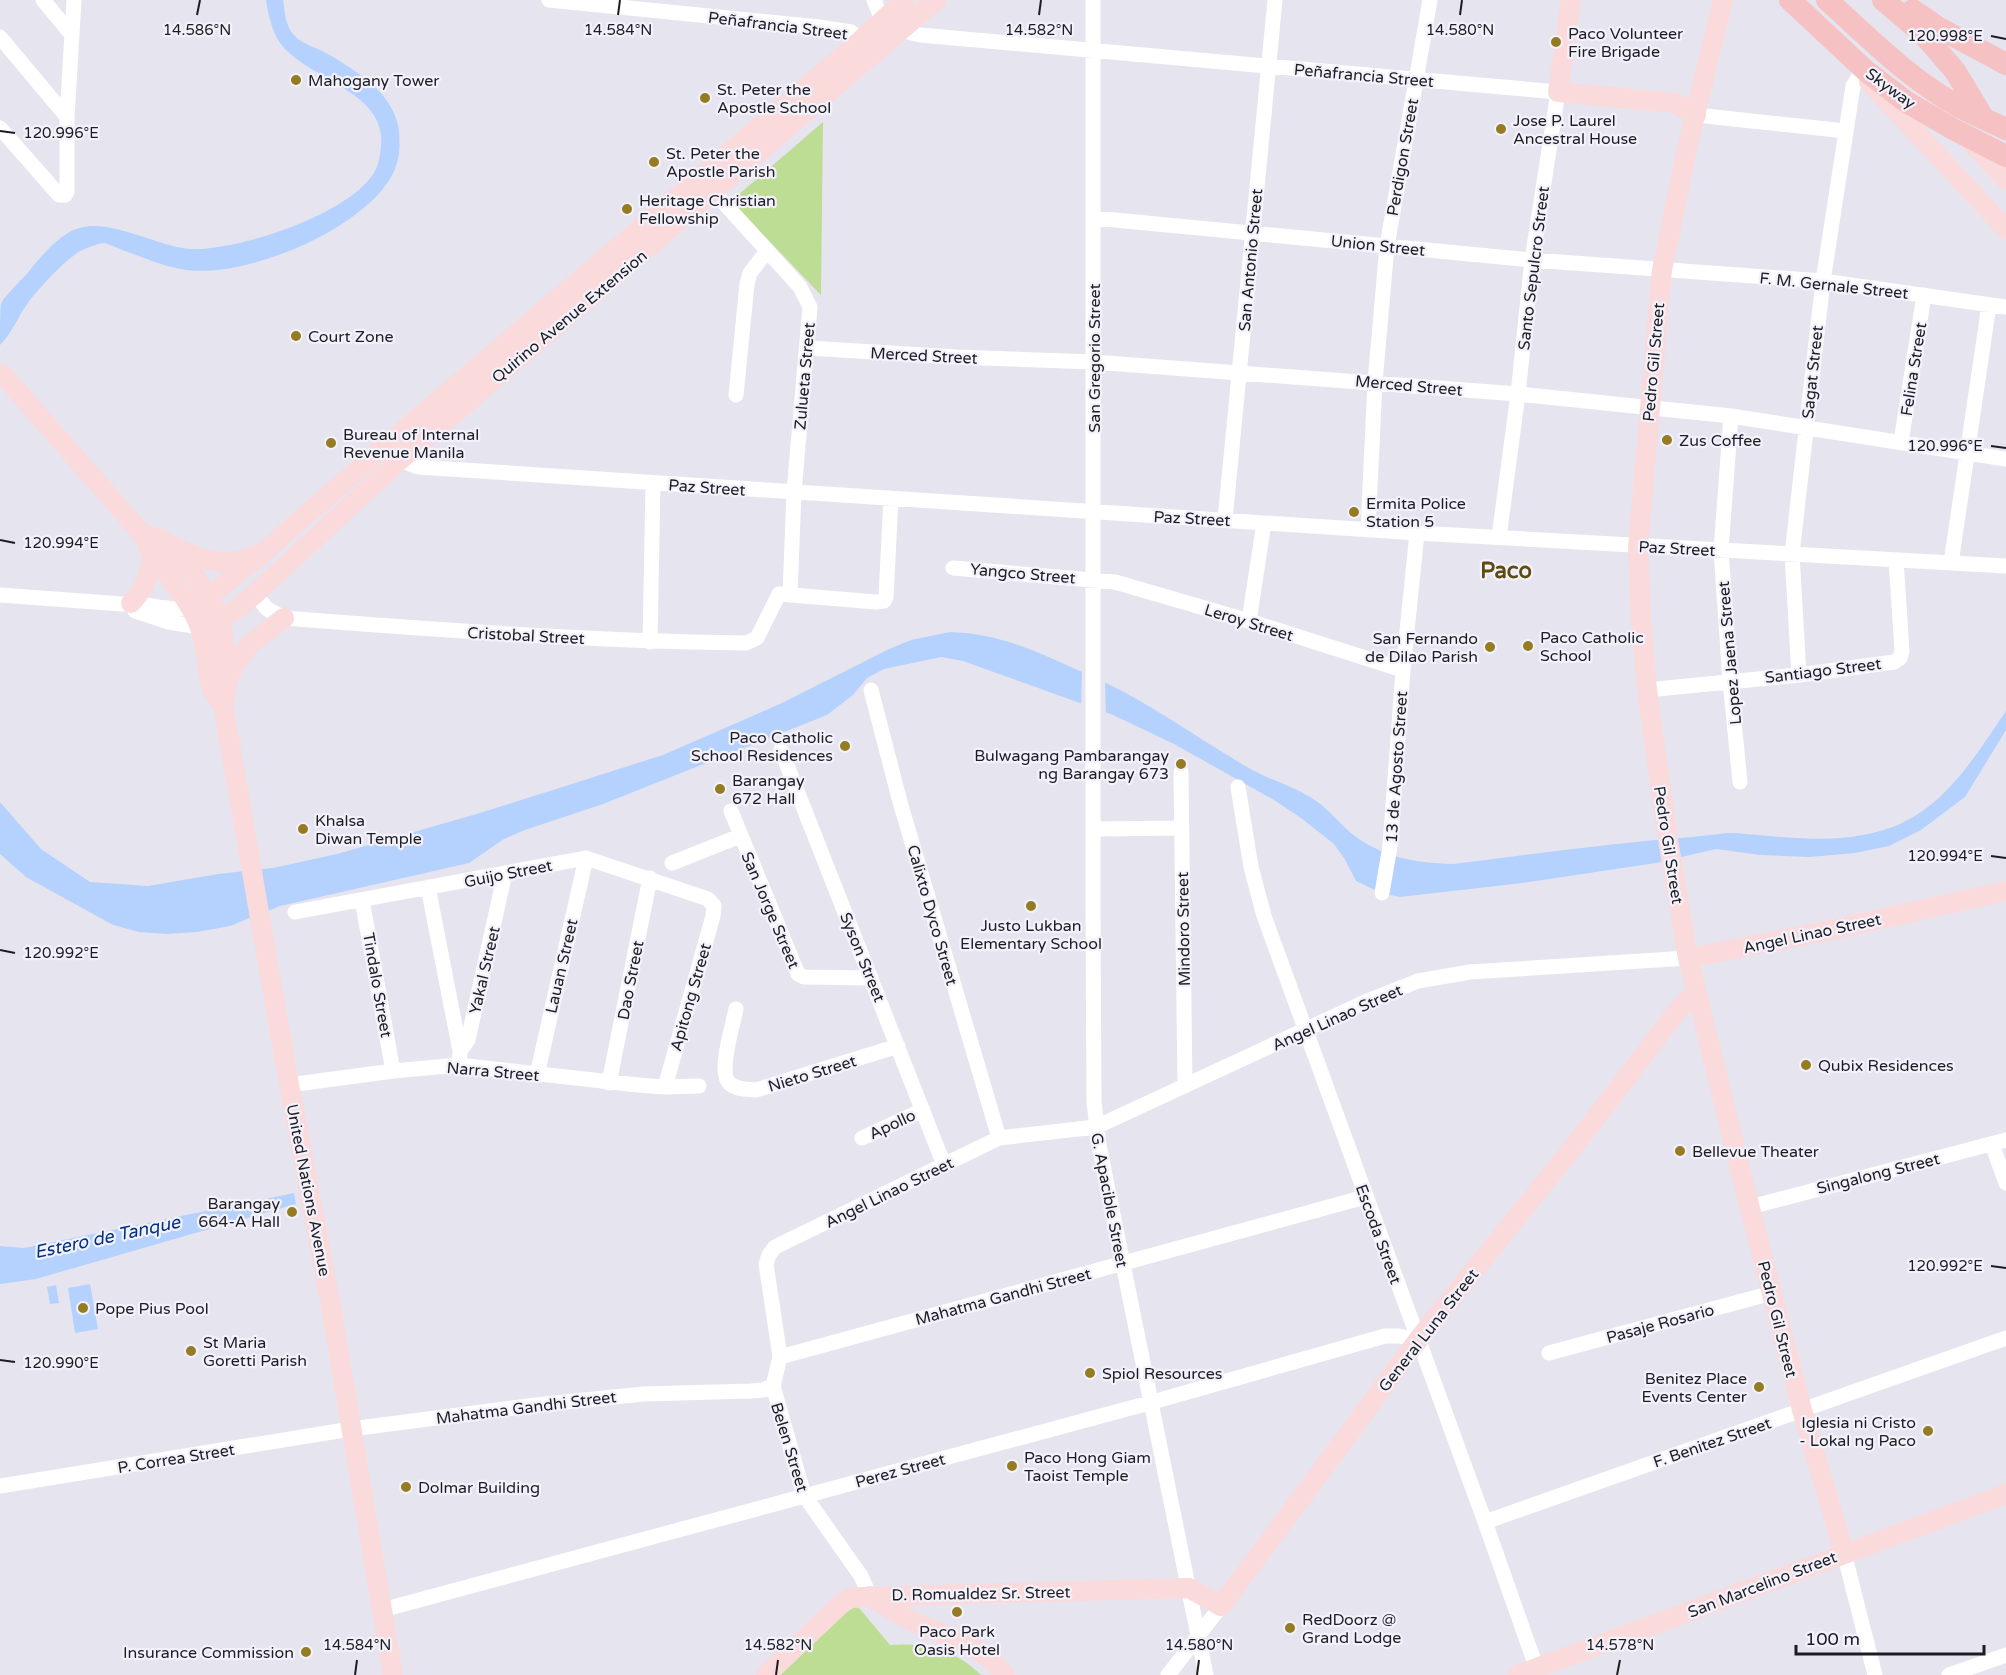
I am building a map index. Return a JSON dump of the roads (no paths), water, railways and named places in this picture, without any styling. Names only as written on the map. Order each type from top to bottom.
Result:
[{"type":"highway","name":"Skyway","points":[[1792,0],[1865,70],[1905,100],[1953,129],[2006,156]]},
{"type":"highway","name":"Skyway","points":[[1827,0],[1881,50],[1919,80],[1959,106],[2006,129]]},
{"type":"highway","points":[[1870,0],[1899,16],[1939,28]]},
{"type":"highway","points":[[1883,0],[1922,33],[1955,71],[2006,156]]},
{"type":"highway","points":[[1900,0],[1939,28],[2006,64]]},
{"type":"main road","name":"Quirino Avenue Extension","points":[[200,627],[237,609],[255,594],[560,309],[614,250],[905,0]]},
{"type":"main road","name":"Quirino Avenue Extension","points":[[191,607],[220,588],[266,550],[386,445],[560,309],[628,266],[936,0]]},
{"type":"main road","name":"Santo Sepulcro Street","points":[[1558,92],[1571,0]]},
{"type":"main road","name":"Pedro Gil Street","points":[[1723,0],[1662,270],[1638,547],[1647,690],[1672,873],[1688,958],[1802,1410],[1844,1553]]},
{"type":"main road","points":[[1792,0],[2006,229]]},
{"type":"main road","points":[[1838,0],[2006,180]]},
{"type":"main road","name":"Peñafrancia Street","points":[[1558,92],[1675,103],[1696,115]]},
{"type":"main road","points":[[1982,154],[2006,171]]},
{"type":"main road","points":[[614,250],[628,266]]},
{"type":"main road","points":[[1,369],[142,534],[162,538],[146,584],[126,603]]},
{"type":"main road","points":[[159,548],[218,562],[245,560],[266,550]]},
{"type":"main road","name":"United Nations Avenue","points":[[159,548],[197,579],[220,617],[230,674],[222,705]]},
{"type":"main road","name":"United Nations Avenue","points":[[159,548],[200,627],[213,691],[222,705],[329,1296],[393,1675]]},
{"type":"main road","points":[[230,674],[249,645],[284,618]]},
{"type":"main road","name":"Angel Linao Street","points":[[1688,958],[1822,932],[2006,891]]},
{"type":"main road","name":"General Luna Street","points":[[1221,1606],[1418,1340],[1571,1150],[1678,1010],[1697,994]]},
{"type":"main road","name":"San Marcelino Street","points":[[1531,1673],[1844,1553],[2006,1494]]},
{"type":"main road","points":[[1189,1588],[1221,1606]]},
{"type":"main road","name":"D. Romualdez Sr. Street","points":[[766,1675],[842,1603],[851,1598],[1189,1588]]},
{"type":"main road","points":[[870,1596],[911,1620],[978,1648],[999,1666],[1005,1675]]},
{"type":"street","points":[[43,0],[72,35]]},
{"type":"street","points":[[0,128],[59,195],[64,196],[67,192],[67,117],[74,0]]},
{"type":"street","name":"Peñafrancia Street","points":[[549,0],[819,27],[851,32],[861,40]]},
{"type":"street","points":[[874,0],[882,20]]},
{"type":"street","name":"San Gregorio Street","points":[[1093,717],[1094,0]]},
{"type":"street","name":"San Antonio Street","points":[[1225,520],[1275,0]]},
{"type":"street","name":"Perdigon Street","points":[[1368,530],[1375,382],[1387,246],[1430,0]]},
{"type":"street","name":"Peñafrancia Street","points":[[882,20],[900,30],[920,35],[1558,92]]},
{"type":"street","points":[[0,37],[67,117]]},
{"type":"street","name":"Sagat Street","points":[[1799,675],[1792,554],[1822,280],[1853,87],[1861,74]]},
{"type":"street","name":"Santo Sepulcro Street","points":[[1499,537],[1518,394],[1532,260],[1558,92]]},
{"type":"street","name":"Peñafrancia Street","points":[[1696,115],[1845,132]]},
{"type":"street","name":"Zulueta Street","points":[[714,192],[800,287],[810,307],[785,594]]},
{"type":"street","name":"Union Street","points":[[1094,218],[1532,260],[1662,270]]},
{"type":"street","points":[[736,395],[747,284],[750,273],[767,251]]},
{"type":"street","name":"F. M. Gernale Street","points":[[1662,270],[1822,280],[2006,307]]},
{"type":"street","name":"Felina Street","points":[[1901,442],[1924,295]]},
{"type":"street","points":[[1951,563],[1989,304]]},
{"type":"street","name":"Merced Street","points":[[808,348],[1094,362],[1518,394],[1731,416],[2006,459]]},
{"type":"street","name":"Lopez Jaena Street","points":[[1731,416],[1721,550],[1740,782]]},
{"type":"street","points":[[386,445],[400,460]]},
{"type":"street","name":"Paz Street","points":[[400,460],[418,467],[1417,534],[2006,566]]},
{"type":"street","points":[[650,642],[653,483]]},
{"type":"street","points":[[785,594],[884,601],[891,498]]},
{"type":"street","points":[[1249,621],[1264,523]]},
{"type":"street","name":"13 de Agosto Street","points":[[1382,894],[1390,846],[1403,670],[1417,534]]},
{"type":"street","name":"Santiago Street","points":[[1647,690],[1799,675],[1894,662],[1900,658],[1902,651],[1896,560]]},
{"type":"street","name":"Yangco Street","points":[[953,568],[1094,580]]},
{"type":"street","name":"Leroy Street","points":[[1094,580],[1116,582],[1403,670]]},
{"type":"street","points":[[255,594],[267,609],[284,618]]},
{"type":"street","name":"Cristobal Street","points":[[284,618],[452,631],[650,642],[752,641],[757,638],[785,594]]},
{"type":"street","points":[[0,595],[126,603],[178,610],[191,607]]},
{"type":"street","points":[[126,603],[168,622],[200,627]]},
{"type":"street","name":"Calixto Dyco Street","points":[[871,690],[900,802],[999,1138]]},
{"type":"street","name":"G. Apacible Street","points":[[1093,717],[1094,1102],[1096,1127],[1149,1403],[1206,1675]]},
{"type":"street","name":"Syson Street","points":[[781,750],[944,1165]]},
{"type":"street","name":"Mindoro Street","points":[[1181,771],[1185,1086]]},
{"type":"street","name":"Escoda Street","points":[[1238,787],[1251,867],[1264,916],[1485,1522],[1531,1673]]},
{"type":"street","name":"San Jorge Street","points":[[731,811],[798,974],[804,977],[871,978]]},
{"type":"street","points":[[1093,829],[1182,828]]},
{"type":"street","points":[[672,863],[740,836]]},
{"type":"street","name":"Guijo Street","points":[[295,912],[586,858],[708,899],[714,906]]},
{"type":"street","name":"Lauan Street","points":[[537,1075],[586,858]]},
{"type":"street","name":"Yakal Street","points":[[460,1058],[468,1040],[505,873]]},
{"type":"street","name":"Dao Street","points":[[609,1083],[650,878]]},
{"type":"street","points":[[428,888],[460,1058]]},
{"type":"street","name":"Tindalo Street","points":[[362,900],[393,1071]]},
{"type":"street","name":"Apitong Street","points":[[664,1087],[714,906]]},
{"type":"street","name":"Angel Linao Street","points":[[775,1247],[999,1138],[1096,1127],[1365,1002],[1418,981],[1470,972],[1688,958]]},
{"type":"street","name":"Nieto Street","points":[[736,1010],[724,1068],[726,1078],[737,1088],[756,1090],[898,1046]]},
{"type":"street","name":"Narra Street","points":[[289,1085],[393,1071],[460,1058],[537,1075],[664,1087],[699,1086]]},
{"type":"street","name":"Apollo","points":[[862,1138],[923,1110]]},
{"type":"street","points":[[1999,1142],[2006,1183]]},
{"type":"street","name":"Singalong Street","points":[[1749,1207],[1999,1142]]},
{"type":"street","name":"Mahatma Gandhi Street","points":[[780,1357],[1365,1197]]},
{"type":"street","name":"Belen Street","points":[[775,1247],[766,1264],[780,1357],[772,1386],[804,1495],[861,1576],[870,1596]]},
{"type":"street","name":"Pasaje Rosario","points":[[1549,1353],[1772,1293]]},
{"type":"street","name":"Perez Street","points":[[382,1610],[1149,1403],[1385,1336],[1418,1340]]},
{"type":"street","name":"F. Benitez Street","points":[[1485,1522],[2006,1338]]},
{"type":"street","name":"Mahatma Gandhi Street","points":[[351,1429],[536,1405],[643,1394],[751,1391],[763,1390],[772,1386]]},
{"type":"street","name":"P. Correa Street","points":[[0,1486],[351,1429]]},
{"type":"street","name":"Pedro Gil Street","points":[[1844,1553],[1875,1675]]},
{"type":"street","name":"General Luna Street","points":[[1168,1675],[1221,1606]]},
{"type":"street","points":[[1949,1675],[2006,1655]]},
{"type":"water","points":[[266,0],[283,0],[287,22],[297,38],[351,68],[373,85],[386,100],[396,118],[399,131],[397,161],[387,184],[364,208],[320,237],[279,255],[240,266],[213,270],[186,270],[163,265],[104,243],[82,250],[47,280],[26,305],[0,345],[3,300],[44,253],[69,232],[81,227],[109,227],[180,248],[191,249],[237,244],[294,226],[322,214],[346,200],[365,184],[377,167],[380,155],[381,135],[376,119],[367,106],[354,95],[291,55],[280,43],[275,33]]},
{"type":"water","points":[[950,632],[982,635],[1012,643],[1111,685],[1252,770],[1310,797],[1351,833],[1374,848],[1399,857],[1425,862],[1453,864],[1728,833],[1820,839],[1870,834],[1902,823],[1934,802],[1973,759],[2006,711],[2006,730],[1965,797],[1921,830],[1889,846],[1855,853],[1809,857],[1761,855],[1716,849],[1656,863],[1522,883],[1400,897],[1381,893],[1356,881],[1334,844],[1301,818],[1274,800],[1174,744],[1113,715],[963,661],[941,657],[884,669],[867,678],[853,695],[827,715],[603,804],[525,830],[504,839],[469,863],[280,906],[230,926],[167,934],[139,932],[113,925],[26,877],[0,854],[0,802],[41,849],[90,882],[148,886],[218,874],[273,868],[337,854],[480,813],[663,755],[780,704],[889,649],[911,640]]},
{"type":"water","name":"Estero de Tanque","points":[[294,1193],[296,1204],[36,1279],[0,1284],[0,1246],[24,1248]]},
{"type":"water","name":"Pope Pius Pool","points":[[90,1284],[98,1329],[75,1333],[68,1288]]},
{"type":"water","points":[[56,1285],[59,1303],[50,1304],[47,1287]]},
{"type":"place","name":"Paco Volunteer Fire Brigade","points":[[1556,42]]},
{"type":"place","name":"Mahogany Tower","points":[[296,80]]},
{"type":"place","name":"St. Peter the Apostle School","points":[[705,98]]},
{"type":"place","name":"Jose P. Laurel Ancestral House","points":[[1501,129]]},
{"type":"place","name":"St. Peter the Apostle Parish","points":[[654,162]]},
{"type":"place","name":"Heritage Christian Fellowship","points":[[627,209]]},
{"type":"place","name":"Court Zone","points":[[296,336]]},
{"type":"place","name":"Zus Coffee","points":[[1667,440]]},
{"type":"place","name":"Bureau of Internal Revenue Manila","points":[[331,443]]},
{"type":"place","name":"Ermita Police Station 5","points":[[1354,512]]},
{"type":"place","name":"Paco Catholic School","points":[[1528,646]]},
{"type":"place","name":"San Fernando de Dilao Parish","points":[[1490,647]]},
{"type":"place","name":"Paco Catholic School Residences","points":[[845,746]]},
{"type":"place","name":"Bulwagang Pambarangay ng Barangay 673","points":[[1181,764]]},
{"type":"place","name":"Barangay 672 Hall","points":[[720,789]]},
{"type":"place","name":"Khalsa Diwan Temple","points":[[303,829]]},
{"type":"place","name":"Justo Lukban Elementary School","points":[[1031,906]]},
{"type":"place","name":"Qubix Residences","points":[[1806,1065]]},
{"type":"place","name":"Bellevue Theater","points":[[1680,1151]]},
{"type":"place","name":"Barangay 664-A Hall","points":[[292,1212]]},
{"type":"place","name":"Pope Pius Pool","points":[[83,1308]]},
{"type":"place","name":"St Maria Goretti Parish","points":[[191,1351]]},
{"type":"place","name":"Spiol Resources","points":[[1090,1373]]},
{"type":"place","name":"Benitez Place Events Center","points":[[1759,1387]]},
{"type":"place","name":"Iglesia ni Cristo - Lokal ng Paco","points":[[1928,1431]]},
{"type":"place","name":"Paco Hong Giam Taoist Temple","points":[[1012,1466]]},
{"type":"place","name":"Dolmar Building","points":[[406,1487]]},
{"type":"place","name":"Paco Park Oasis Hotel","points":[[957,1612]]},
{"type":"place","name":"RedDoorz @ Grand Lodge","points":[[1290,1628]]},
{"type":"place","name":"Insurance Commission","points":[[306,1652]]},
{"type":"district","name":"Paco","points":[[1506,570]]}]
